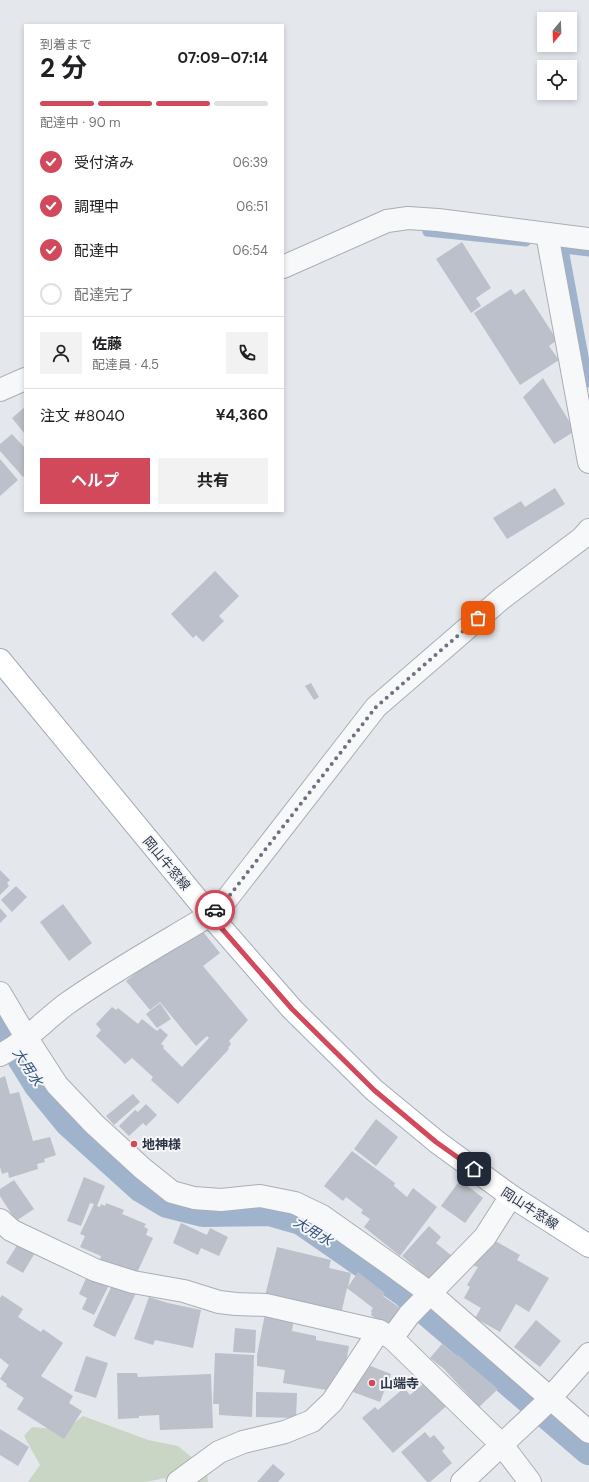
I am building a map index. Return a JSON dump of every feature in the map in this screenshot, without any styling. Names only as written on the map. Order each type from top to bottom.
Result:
[{"type":"main road","name":"岡山牛窓線","points":[[0,660],[210,915],[292,1009],[374,1090],[436,1142],[511,1196],[589,1246]]},
{"type":"street","points":[[284,266],[387,221],[408,218],[438,220],[589,239]]},
{"type":"street","points":[[547,234],[589,462]]},
{"type":"street","points":[[0,390],[24,379]]},
{"type":"street","points":[[0,1055],[20,1042],[66,1005],[210,915],[223,904],[376,707],[501,599],[582,538],[589,530]]},
{"type":"street","points":[[0,993],[57,1085],[99,1129],[142,1168],[172,1192],[194,1198],[221,1200],[260,1196],[295,1203],[322,1216],[390,1264],[428,1297],[542,1407],[589,1432]]},
{"type":"street","points":[[178,1482],[218,1452],[243,1442],[285,1432],[312,1421],[332,1402],[385,1334],[409,1315],[428,1297],[485,1237],[511,1196]]},
{"type":"street","points":[[4,1230],[95,1270],[133,1282],[184,1291],[219,1302],[266,1305],[385,1334],[502,1445],[530,1482]]},
{"type":"street","points":[[462,1482],[542,1407],[589,1354]]},
{"type":"green space","points":[[83,1416],[148,1440],[178,1446],[207,1470],[208,1482],[166,1482],[165,1478],[146,1482],[28,1482],[40,1465],[24,1436],[32,1427],[65,1430]]},
{"type":"building","points":[[462,242],[491,288],[476,298],[481,306],[471,313],[436,259]]},
{"type":"building","points":[[511,289],[515,295],[524,289],[557,340],[549,346],[559,360],[520,385],[474,313]]},
{"type":"building","points":[[543,378],[575,431],[554,444],[523,397]]},
{"type":"building","points":[[24,408],[24,433],[12,418]]},
{"type":"building","points":[[12,434],[24,447],[23,477],[0,451],[0,444]]},
{"type":"building","points":[[0,459],[18,480],[0,496]]},
{"type":"building","points":[[555,488],[565,504],[507,539],[493,518],[521,501],[525,507]]},
{"type":"building","points":[[215,571],[239,596],[219,616],[224,621],[203,642],[196,635],[193,638],[171,614]]},
{"type":"building","points":[[311,683],[319,697],[314,700],[305,686]]},
{"type":"building","points":[[0,870],[10,880],[7,883],[9,886],[0,895]]},
{"type":"building","points":[[16,886],[27,897],[12,912],[1,900]]},
{"type":"building","points":[[63,904],[92,943],[69,961],[40,922]]},
{"type":"building","points":[[0,908],[7,916],[0,923]]},
{"type":"building","points":[[200,928],[220,953],[203,966],[248,1020],[229,1041],[231,1044],[228,1048],[229,1049],[178,1104],[151,1080],[153,1077],[132,1058],[125,1064],[96,1036],[101,1030],[96,1024],[112,1007],[116,1010],[118,1008],[138,1024],[142,1019],[157,1031],[160,1028],[168,1035],[161,1044],[164,1046],[163,1048],[182,1067],[209,1038],[207,1036],[196,1046],[160,1002],[150,1010],[126,981],[180,937]]},
{"type":"building","points":[[160,1003],[171,1019],[157,1028],[146,1014]]},
{"type":"building","points":[[5,1076],[10,1094],[19,1092],[33,1141],[50,1137],[56,1155],[44,1159],[45,1162],[37,1164],[38,1169],[9,1178],[8,1172],[2,1174],[0,1167],[0,1078]]},
{"type":"building","points":[[133,1094],[140,1102],[114,1125],[106,1116]]},
{"type":"building","points":[[146,1104],[157,1115],[146,1126],[143,1123],[129,1136],[119,1126],[135,1110],[138,1112]]},
{"type":"building","points":[[376,1119],[398,1137],[376,1166],[354,1149]]},
{"type":"building","points":[[352,1151],[395,1183],[394,1186],[407,1197],[413,1188],[437,1207],[400,1256],[364,1227],[370,1219],[361,1213],[363,1210],[346,1197],[343,1201],[324,1186]]},
{"type":"building","points":[[84,1177],[105,1186],[97,1206],[100,1207],[101,1204],[105,1206],[106,1203],[124,1210],[122,1214],[146,1224],[144,1227],[148,1229],[146,1235],[153,1238],[136,1275],[100,1259],[101,1256],[80,1247],[85,1236],[80,1234],[94,1204],[90,1203],[81,1226],[67,1221]]},
{"type":"building","points":[[14,1180],[34,1209],[16,1221],[0,1196],[0,1189]]},
{"type":"building","points":[[460,1180],[483,1198],[465,1223],[441,1206]]},
{"type":"building","points":[[181,1223],[207,1235],[210,1228],[228,1237],[219,1256],[201,1248],[198,1255],[173,1243]]},
{"type":"building","points":[[429,1226],[441,1237],[436,1243],[452,1256],[430,1280],[402,1256]]},
{"type":"building","points":[[490,1238],[520,1255],[517,1260],[549,1278],[529,1312],[516,1304],[500,1332],[475,1318],[481,1308],[464,1298],[470,1287],[467,1285],[478,1267],[474,1266]]},
{"type":"building","points":[[19,1242],[36,1251],[23,1273],[6,1263]]},
{"type":"building","points":[[277,1247],[331,1260],[329,1268],[351,1273],[348,1287],[358,1272],[385,1293],[383,1296],[400,1308],[387,1327],[371,1315],[373,1308],[347,1288],[341,1314],[265,1296]]},
{"type":"building","points":[[88,1274],[109,1285],[94,1315],[82,1309],[87,1298],[79,1294]]},
{"type":"building","points":[[113,1283],[136,1293],[115,1337],[93,1326]]},
{"type":"building","points":[[2,1295],[23,1309],[18,1317],[41,1332],[43,1329],[63,1343],[41,1376],[73,1396],[69,1403],[82,1411],[64,1439],[17,1409],[24,1398],[6,1386],[7,1384],[0,1379],[9,1365],[0,1358],[0,1298]]},
{"type":"building","points":[[149,1297],[168,1303],[201,1310],[193,1348],[155,1340],[153,1345],[134,1339]]},
{"type":"building","points":[[265,1314],[294,1318],[292,1331],[316,1336],[316,1340],[349,1346],[344,1372],[341,1375],[335,1375],[333,1391],[283,1383],[285,1370],[257,1366],[257,1355]]},
{"type":"building","points":[[536,1320],[561,1341],[540,1367],[514,1347]]},
{"type":"building","points":[[235,1328],[256,1330],[255,1353],[233,1352]]},
{"type":"building","points":[[442,1344],[456,1356],[458,1355],[498,1389],[479,1407],[444,1369],[430,1358]]},
{"type":"building","points":[[215,1353],[254,1355],[252,1417],[219,1415],[219,1404],[213,1404]]},
{"type":"building","points":[[86,1356],[108,1363],[96,1398],[74,1391]]},
{"type":"building","name":"山端寺","points":[[363,1363],[391,1374],[380,1402],[353,1392]]},
{"type":"building","points":[[117,1373],[137,1373],[138,1377],[211,1374],[213,1428],[160,1430],[159,1415],[118,1419]]},
{"type":"building","points":[[430,1378],[451,1402],[393,1453],[362,1418],[375,1407],[378,1410],[404,1388],[410,1395]]},
{"type":"building","points":[[256,1392],[297,1393],[296,1418],[256,1417]]},
{"type":"building","points":[[0,1429],[29,1447],[18,1466],[0,1455]]},
{"type":"building","points":[[425,1432],[430,1438],[434,1435],[445,1448],[442,1451],[452,1463],[430,1482],[427,1482],[401,1452]]},
{"type":"building","points":[[273,1464],[285,1474],[278,1482],[257,1482]]},
{"type":"waterway","points":[[427,232],[526,242]]},
{"type":"waterway","points":[[589,252],[564,249],[589,383]]},
{"type":"waterway","name":"大用水","points":[[0,1022],[38,1084],[69,1122],[142,1188],[167,1203],[203,1212],[270,1211],[301,1220],[405,1292],[589,1450]]},
{"type":"way so far","points":[[215,910],[223,904],[376,707],[478,618]]},
{"type":"place","name":"地神様","points":[[134,1144]]},
{"type":"place","name":"山端寺","points":[[372,1383]]},
{"type":"route","points":[[215,910],[210,915],[292,1009],[374,1090],[436,1142],[474,1169]]}]
